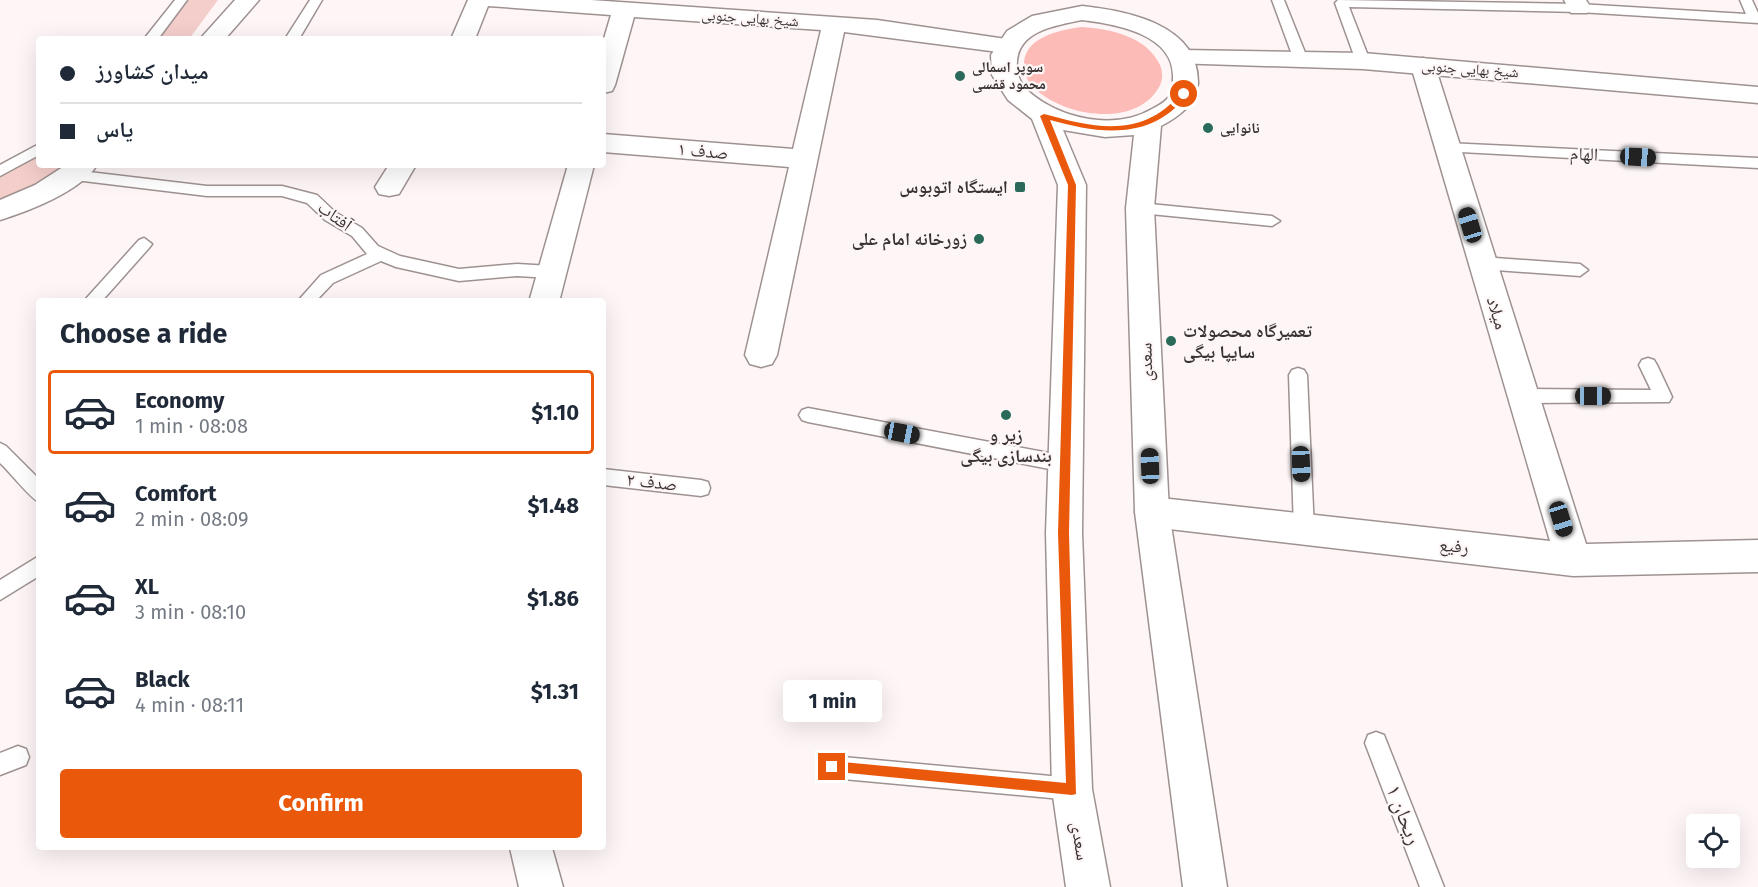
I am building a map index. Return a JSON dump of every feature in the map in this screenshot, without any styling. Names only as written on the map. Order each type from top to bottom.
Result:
[{"type":"street","points":[[215,36],[248,0]]},
{"type":"street","points":[[464,36],[479,0]]},
{"type":"street","name":"شیخ بهایی جنوبی","points":[[492,0],[559,2],[624,9],[877,27],[1006,46]]},
{"type":"street","points":[[1098,7],[1151,30],[1170,42],[1182,58],[1188,76],[1184,94],[1170,111],[1148,123],[1119,129],[1088,128],[1044,116],[1021,101],[1006,83],[1001,64],[1006,46],[1036,10],[1082,13],[1098,7]]},
{"type":"street","points":[[606,74],[624,9]]},
{"type":"street","points":[[761,355],[834,24]]},
{"type":"street","name":"شیخ بهایی جنوبی","points":[[1182,58],[1363,61],[1758,95]]},
{"type":"street","name":"میلاد","points":[[1423,66],[1573,560]]},
{"type":"street","name":"سعدی","points":[[1044,116],[1072,185],[1064,533],[1072,789],[1088,887]]},
{"type":"street","name":"سعدی","points":[[1148,123],[1140,208],[1152,512],[1204,887]]},
{"type":"street","name":"صدف ۱","points":[[606,143],[803,159]]},
{"type":"street","points":[[545,298],[580,168]]},
{"type":"street","points":[[0,210],[23,202],[78,170]]},
{"type":"street","name":"رفیع","points":[[1152,512],[1573,560],[1758,556]]},
{"type":"street","points":[[532,850],[541,887]]},
{"type":"lane","points":[[153,36],[181,0]]},
{"type":"lane","points":[[294,36],[316,0]]},
{"type":"lane","points":[[1278,0],[1301,60]]},
{"type":"lane","points":[[1746,0],[1756,19]]},
{"type":"lane","points":[[1363,61],[1341,3],[1577,4],[1756,19]]},
{"type":"lane","name":"الهام","points":[[1447,148],[1758,163]]},
{"type":"lane","points":[[0,171],[36,151]]},
{"type":"lane","name":"آفتاب","points":[[78,170],[207,191],[282,191],[312,199],[330,216],[357,232],[372,250],[418,267],[459,275],[518,270],[552,272]]},
{"type":"lane","points":[[1140,208],[1272,221]]},
{"type":"lane","points":[[95,298],[144,244]]},
{"type":"lane","points":[[309,298],[327,279],[381,254]]},
{"type":"lane","points":[[1482,263],[1580,270]]},
{"type":"lane","points":[[1523,396],[1663,397],[1648,366]]},
{"type":"lane","points":[[1298,375],[1304,530]]},
{"type":"lane","points":[[808,415],[1065,464]]},
{"type":"lane","points":[[0,451],[36,489]]},
{"type":"lane","name":"صدف ۲","points":[[606,477],[701,488]]},
{"type":"lane","points":[[0,591],[36,567]]},
{"type":"lane","name":"ریحان ۱","points":[[1376,743],[1432,887]]},
{"type":"lane","points":[[832,767],[1072,789]]},
{"type":"shaded area","points":[[1082,27],[1127,36],[1146,47],[1154,55],[1161,68],[1162,79],[1149,100],[1120,113],[1102,114],[1068,108],[1034,88],[1027,78],[1024,67],[1029,49],[1036,42],[1053,33]]},
{"type":"waterway","points":[[173,36],[201,0]]},
{"type":"waterway","points":[[0,190],[38,168]]},
{"type":"place","name":"سوپر اسمالی محمود قفسی","points":[[960,76]]},
{"type":"place","name":"نانوایی","points":[[1208,128]]},
{"type":"place","name":"ایستگاه اتوبوس","points":[[1020,187]]},
{"type":"place","name":"زورخانه امام علی","points":[[979,239]]},
{"type":"place","name":"تعمیرگاه محصولات سایپا بیگی","points":[[1171,341]]},
{"type":"place","name":"زیر و بندسازی بیگی","points":[[1006,415]]},
{"type":"route","points":[[832,767],[1072,789],[1064,533],[1072,185],[1044,116],[1066,124],[1088,128],[1119,129],[1148,123],[1170,111],[1184,94]]}]
